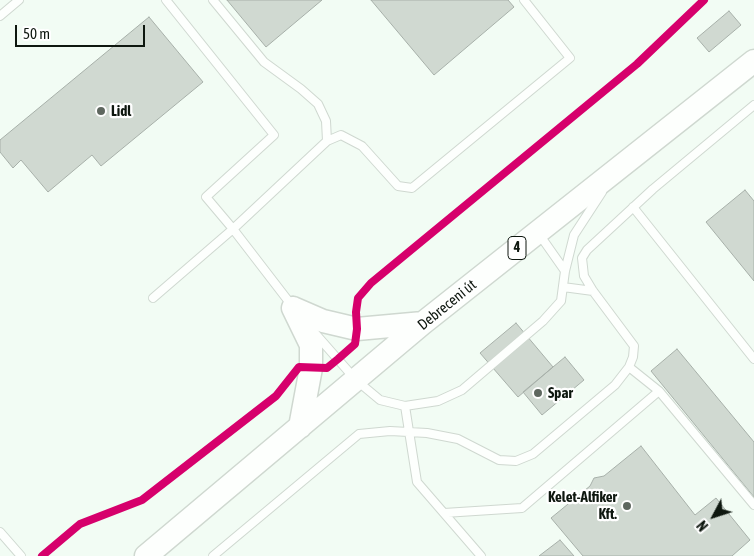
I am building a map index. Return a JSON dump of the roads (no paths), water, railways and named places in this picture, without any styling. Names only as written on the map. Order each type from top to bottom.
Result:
[{"type":"main road","name":"Debreceni út","points":[[146,556],[423,323],[754,62]]},
{"type":"main road","points":[[293,308],[323,321],[357,329],[423,323]]},
{"type":"main road","points":[[293,308],[311,345],[311,368],[300,427]]},
{"type":"lane","points":[[0,16],[19,0]]},
{"type":"lane","points":[[166,0],[274,135],[206,197],[234,229],[293,308],[356,380],[380,400],[405,406],[438,401],[462,390],[543,321],[561,300],[565,271],[574,235],[611,175]]},
{"type":"lane","points":[[213,0],[264,62],[318,104],[326,121],[328,141]]},
{"type":"lane","points":[[153,298],[234,229],[328,141],[341,136],[362,146],[398,186],[412,188],[570,58],[524,0]]},
{"type":"lane","points":[[213,556],[359,434],[390,431],[427,433],[458,439],[499,460],[516,462],[533,454],[615,386],[629,367],[634,346],[584,276],[582,258],[587,250],[633,207],[754,105]]},
{"type":"lane","points":[[633,207],[754,359]]},
{"type":"lane","points":[[538,232],[565,271]]},
{"type":"lane","points":[[563,287],[593,291]]},
{"type":"lane","points":[[629,367],[659,391],[754,504]]},
{"type":"lane","points":[[444,513],[522,508],[659,391]]},
{"type":"lane","points":[[405,406],[417,482],[481,556]]},
{"type":"lane","points":[[0,532],[21,556]]},
{"type":"place","name":"Lidl","points":[[101,111]]},
{"type":"place","name":"Spar","points":[[538,393]]},
{"type":"place","name":"Kelet-Alfiker Kft.","points":[[627,506]]}]
